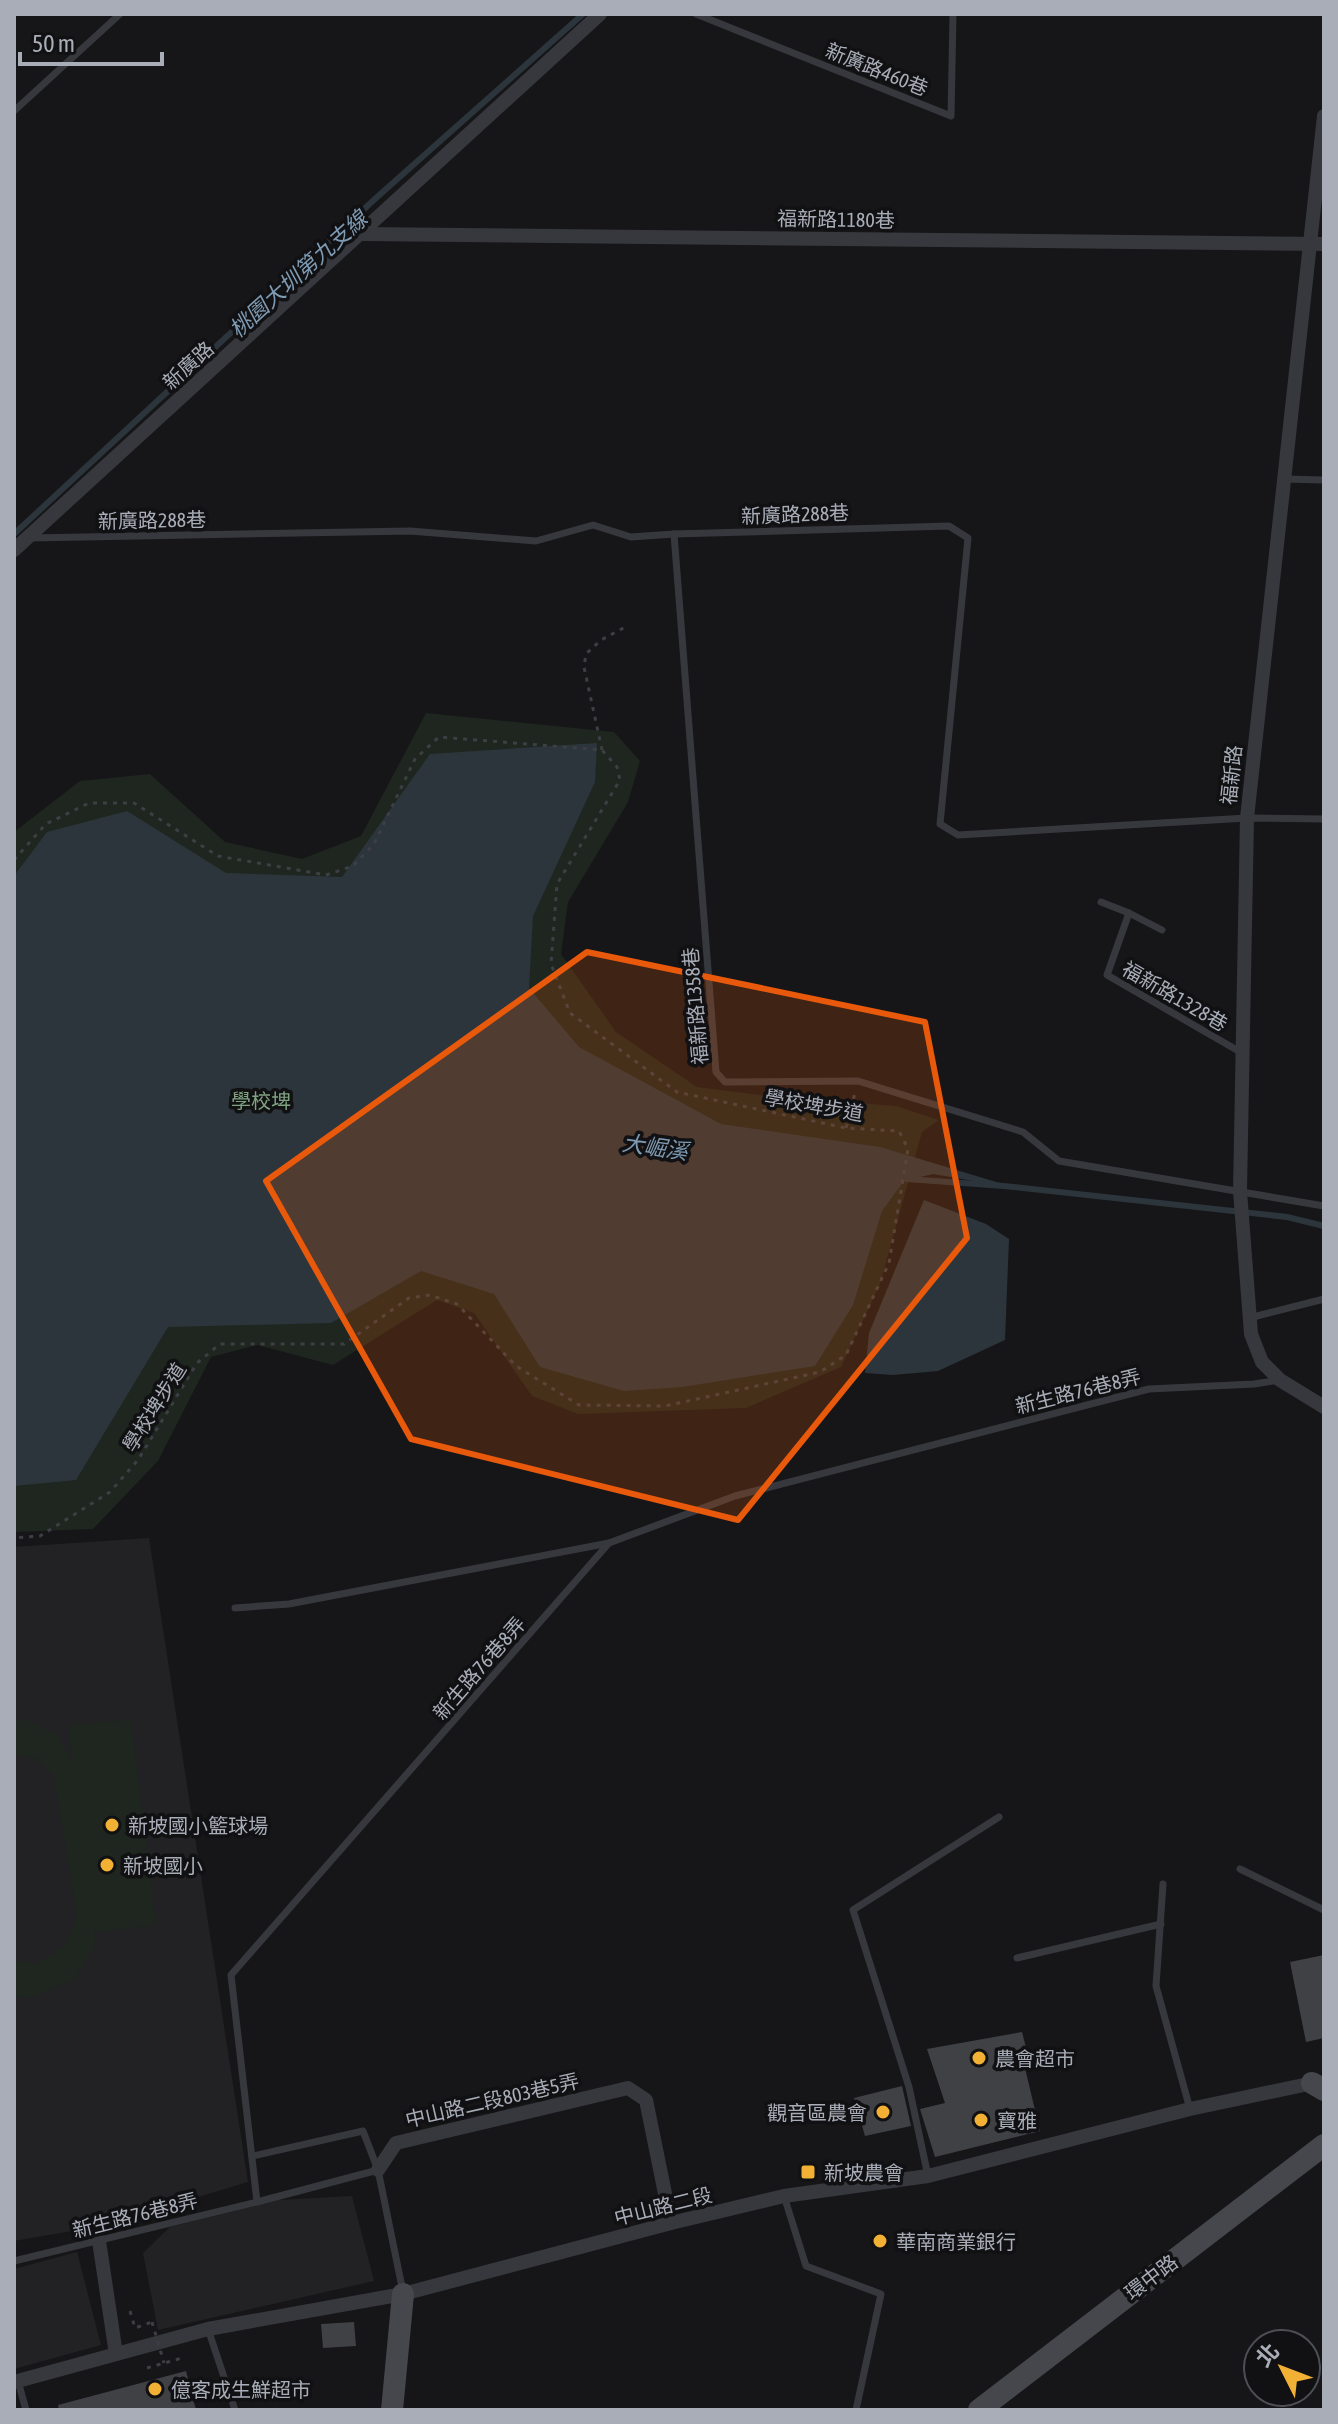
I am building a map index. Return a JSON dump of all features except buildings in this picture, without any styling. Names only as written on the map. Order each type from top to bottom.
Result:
[{"type":"main road","name":"環中路","points":[[979,2410],[1324,2145]]},
{"type":"main road","points":[[392,2410],[403,2294]]},
{"type":"street","name":"新廣路","points":[[14,550],[600,14]]},
{"type":"street","name":"福新路","points":[[1324,116],[1317,244],[1283,479],[1247,818],[1240,1191],[1251,1334],[1262,1362],[1280,1380],[1324,1407]]},
{"type":"street","name":"福新路1180巷","points":[[362,234],[1317,244]]},
{"type":"street","name":"中山路二段","points":[[16,2382],[208,2329],[403,2294],[784,2196],[928,2176],[1190,2109],[1320,2084]]},
{"type":"street","name":"中山路二段803巷5弄","points":[[378,2170],[396,2143],[628,2088],[646,2100],[671,2223]]},
{"type":"street","points":[[99,2241],[116,2354]]},
{"type":"lane","points":[[14,111],[120,14]]},
{"type":"lane","name":"新廣路460巷","points":[[696,14],[951,116],[953,14]]},
{"type":"lane","points":[[1283,479],[1324,480]]},
{"type":"lane","name":"新廣路288巷","points":[[26,538],[410,531],[536,541],[593,525],[631,537],[949,526],[968,538],[940,824],[958,835],[1247,818]]},
{"type":"lane","name":"福新路1358巷","points":[[674,534],[716,1072],[725,1082],[858,1081],[1023,1132],[1059,1161],[1324,1206]]},
{"type":"lane","points":[[1247,818],[1324,819]]},
{"type":"lane","points":[[1101,902],[1162,930]]},
{"type":"lane","name":"福新路1328巷","points":[[1129,913],[1107,975],[1242,1053]]},
{"type":"lane","points":[[1249,1318],[1324,1299]]},
{"type":"lane","name":"新生路76巷8弄","points":[[14,2261],[257,2202],[231,1975],[609,1543],[735,1496],[1149,1389],[1280,1380]]},
{"type":"lane","points":[[235,1608],[289,1604],[609,1543]]},
{"type":"lane","points":[[928,2176],[909,2087],[853,1910],[999,1817]]},
{"type":"lane","points":[[1240,1869],[1324,1910]]},
{"type":"lane","points":[[1163,1884],[1156,1986],[1190,2109]]},
{"type":"lane","points":[[1017,1958],[1161,1924]]},
{"type":"lane","points":[[253,2156],[363,2131],[378,2170],[403,2294]]},
{"type":"lane","points":[[257,2202],[378,2170]]},
{"type":"lane","points":[[784,2196],[806,2266],[881,2294],[856,2410]]},
{"type":"lane","points":[[208,2329],[235,2410]]},
{"type":"lane","points":[[16,2382],[26,2410]]},
{"type":"path","points":[[14,860],[46,824],[89,803],[134,803],[218,856],[326,875],[353,866],[374,844],[415,759],[439,737],[602,750],[584,667],[586,654],[601,640],[627,626]]},
{"type":"path","name":"學校埤步道","points":[[14,1538],[40,1536],[110,1492],[138,1460],[197,1363],[220,1344],[344,1344],[409,1298],[430,1295],[457,1304],[516,1366],[579,1405],[665,1406],[820,1372],[846,1355],[889,1263],[908,1149],[899,1131],[846,1128],[677,1092],[570,1013],[551,964],[557,884],[620,780],[617,767],[602,750]]},
{"type":"path","points":[[846,1128],[858,1081]]},
{"type":"path","points":[[130,2311],[135,2328],[152,2322],[164,2363]]},
{"type":"path","points":[[147,2368],[182,2358]]},
{"type":"highlighted area","points":[[587,952],[925,1022],[967,1238],[738,1520],[411,1439],[266,1181]]},
{"type":"shaded area","name":"新坡國小","points":[[149,1538],[248,2182],[101,2226],[14,2241],[14,1547]]},
{"type":"shaded area","points":[[352,2196],[374,2281],[158,2330],[143,2253],[170,2227],[279,2200]]},
{"type":"shaded area","points":[[77,2252],[101,2345],[14,2369],[14,2269]]},
{"type":"green space","name":"學校埤","points":[[426,713],[614,732],[640,761],[628,802],[568,902],[561,954],[616,1032],[697,1087],[896,1106],[939,1120],[922,1132],[880,1284],[841,1367],[746,1408],[578,1414],[532,1396],[474,1313],[437,1300],[333,1365],[257,1345],[211,1357],[158,1461],[93,1529],[14,1532],[14,832],[80,781],[150,774],[225,842],[302,859],[361,836]]},
{"type":"green space","name":"新坡國小籃球場","points":[[131,1719],[156,1925],[94,1932],[96,1945],[73,1980],[32,1998],[14,1996],[14,1960],[39,1964],[67,1943],[77,1917],[54,1775],[37,1759],[14,1754],[14,1721],[29,1720],[56,1735],[72,1763],[68,1726]]},
{"type":"water","name":"學校埤","points":[[597,743],[595,782],[533,916],[529,988],[579,1047],[721,1124],[880,1147],[1020,1189],[933,1174],[904,1181],[882,1211],[853,1305],[815,1366],[682,1387],[624,1391],[540,1367],[494,1294],[421,1271],[331,1323],[168,1327],[76,1480],[14,1486],[14,876],[47,832],[127,811],[226,873],[342,877],[430,754]]},
{"type":"water","points":[[924,1200],[986,1224],[1009,1239],[1005,1340],[938,1371],[893,1375],[865,1373],[869,1333]]},
{"type":"waterway","name":"桃園大圳第九支線","points":[[14,534],[376,198],[583,14]]},
{"type":"waterway","name":"大崛溪","points":[[907,1179],[1004,1186],[1287,1217],[1324,1226]]},
{"type":"place","name":"新坡國小籃球場","points":[[112,1825]]},
{"type":"place","name":"新坡國小","points":[[107,1865]]},
{"type":"place","name":"農會超市","points":[[979,2058]]},
{"type":"place","name":"觀音區農會","points":[[883,2112]]},
{"type":"place","name":"寶雅","points":[[981,2120]]},
{"type":"place","name":"新坡農會","points":[[808,2172]]},
{"type":"place","name":"華南商業銀行","points":[[880,2241]]},
{"type":"place","name":"億客成生鮮超市","points":[[155,2389]]}]
